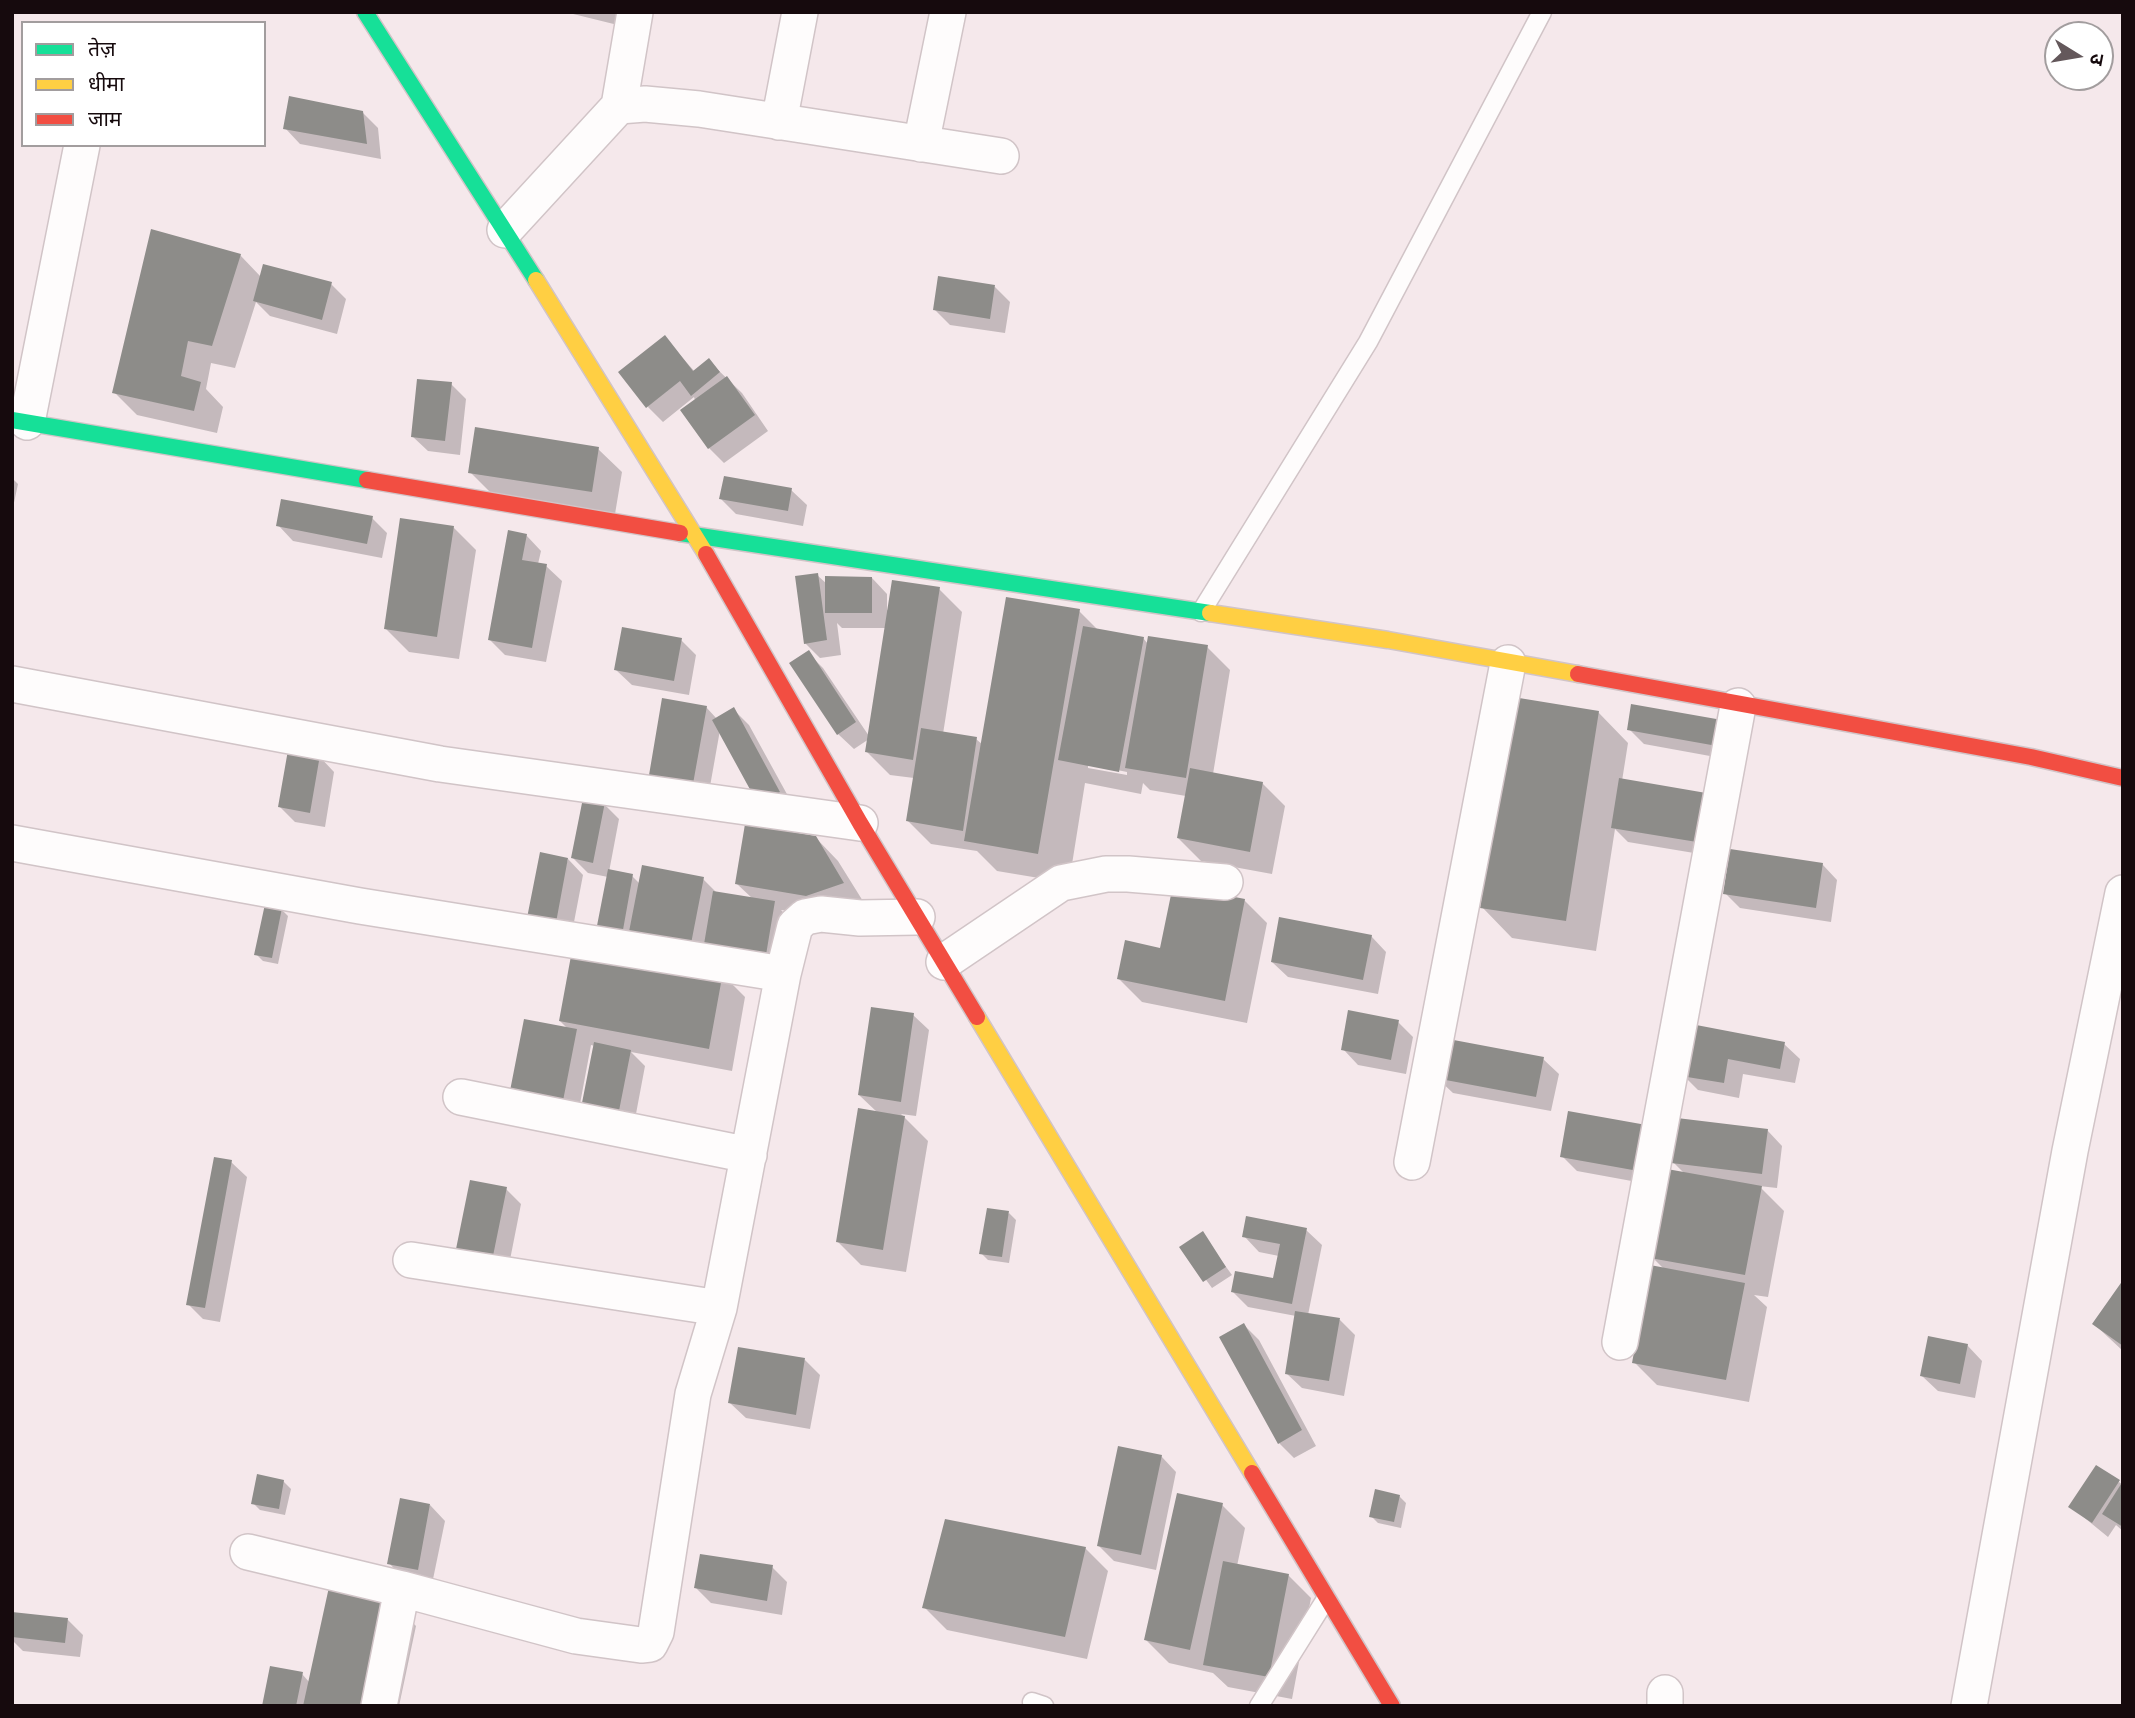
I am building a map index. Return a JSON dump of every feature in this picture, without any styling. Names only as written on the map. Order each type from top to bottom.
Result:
[{"type":"street","points":[[365,12],[505,230],[695,536],[860,823],[1392,1706]]},
{"type":"street","points":[[505,230],[619,106],[635,12]]},
{"type":"street","points":[[779,121],[800,12]]},
{"type":"street","points":[[921,144],[948,12]]},
{"type":"street","points":[[619,106],[662,105],[1001,156]]},
{"type":"street","points":[[82,147],[20,421],[695,536],[1388,640],[1738,706],[2031,757],[2123,778]]},
{"type":"street","points":[[1412,1162],[1508,663]]},
{"type":"street","points":[[12,684],[440,764],[860,823]]},
{"type":"street","points":[[1620,1342],[1738,706]]},
{"type":"street","points":[[12,843],[373,908],[783,974]]},
{"type":"street","points":[[944,962],[1061,883],[1117,874],[1155,874],[1225,882]]},
{"type":"street","points":[[1969,1706],[2070,1151],[2123,893]]},
{"type":"street","points":[[248,1552],[402,1589],[576,1636],[650,1644],[656,1632],[693,1394],[719,1308],[783,974],[795,926],[804,917],[821,914],[860,918],[916,916]]},
{"type":"street","points":[[461,1097],[749,1155]]},
{"type":"street","points":[[411,1260],[719,1308]]},
{"type":"street","points":[[379,1706],[402,1589]]},
{"type":"lane","points":[[1201,612],[1368,342],[1542,12]]},
{"type":"lane","points":[[1259,1706],[1326,1599]]},
{"type":"building","points":[[289,96],[363,111],[367,144],[283,129]]},
{"type":"building","points":[[151,229],[241,254],[212,346],[188,341],[181,376],[201,382],[194,411],[112,393]]},
{"type":"building","points":[[263,264],[332,282],[322,320],[253,301]]},
{"type":"building","points":[[938,276],[995,285],[990,319],[933,310]]},
{"type":"building","points":[[665,335],[693,371],[709,358],[720,372],[691,396],[680,381],[646,408],[618,372]]},
{"type":"building","points":[[727,376],[755,415],[708,449],[680,410]]},
{"type":"building","points":[[417,379],[452,382],[445,441],[411,437]]},
{"type":"building","points":[[475,427],[599,447],[592,492],[468,473]]},
{"type":"building","points":[[724,476],[792,488],[788,511],[719,499]]},
{"type":"building","points":[[281,499],[373,516],[367,544],[276,526]]},
{"type":"building","points":[[400,518],[454,526],[437,637],[384,629]]},
{"type":"building","points":[[508,530],[527,534],[522,560],[547,564],[532,648],[488,640]]},
{"type":"building","points":[[818,573],[827,640],[804,644],[795,576]]},
{"type":"building","points":[[825,576],[872,577],[872,613],[825,613]]},
{"type":"building","points":[[892,580],[940,587],[913,760],[865,752]]},
{"type":"building","points":[[1006,597],[1080,609],[1038,854],[964,841]]},
{"type":"building","points":[[1083,626],[1144,637],[1119,772],[1058,760]]},
{"type":"building","points":[[622,627],[682,638],[674,681],[614,670]]},
{"type":"building","points":[[1148,636],[1208,645],[1186,778],[1125,768]]},
{"type":"building","points":[[809,650],[856,722],[837,735],[789,663]]},
{"type":"building","points":[[1513,697],[1599,711],[1566,921],[1480,908]]},
{"type":"building","points":[[662,698],[707,706],[691,795],[647,787]]},
{"type":"building","points":[[1631,704],[1722,720],[1717,746],[1627,730]]},
{"type":"building","points":[[734,707],[780,792],[758,804],[712,720]]},
{"type":"building","points":[[921,728],[977,737],[963,831],[906,821]]},
{"type":"building","points":[[288,750],[320,755],[310,813],[278,807]]},
{"type":"building","points":[[1190,768],[1263,782],[1250,852],[1177,838]]},
{"type":"building","points":[[1619,778],[1712,794],[1703,843],[1611,828]]},
{"type":"building","points":[[583,798],[605,802],[593,863],[571,858]]},
{"type":"building","points":[[745,824],[816,836],[844,883],[806,896],[735,884]]},
{"type":"building","points":[[1730,849],[1823,863],[1816,908],[1723,894]]},
{"type":"building","points":[[540,852],[568,858],[555,928],[526,923]]},
{"type":"building","points":[[642,865],[704,877],[689,954],[627,942]]},
{"type":"building","points":[[608,869],[633,874],[621,941],[595,936]]},
{"type":"building","points":[[1173,885],[1245,899],[1225,1001],[1117,979],[1125,940],[1160,948]]},
{"type":"building","points":[[713,891],[775,901],[764,967],[702,956]]},
{"type":"building","points":[[265,904],[282,908],[272,958],[254,955]]},
{"type":"building","points":[[1279,917],[1372,935],[1363,980],[1271,962]]},
{"type":"building","points":[[573,945],[723,972],[709,1049],[559,1021]]},
{"type":"building","points":[[871,1007],[914,1013],[901,1102],[858,1095]]},
{"type":"building","points":[[1348,1010],[1399,1020],[1391,1060],[1341,1050]]},
{"type":"building","points":[[524,1019],[577,1029],[562,1106],[509,1096]]},
{"type":"building","points":[[1691,1024],[1785,1042],[1780,1069],[1728,1059],[1724,1083],[1681,1076]]},
{"type":"building","points":[[1443,1038],[1544,1057],[1536,1097],[1435,1078]]},
{"type":"building","points":[[594,1042],[631,1050],[617,1121],[580,1113]]},
{"type":"building","points":[[858,1108],[905,1116],[883,1250],[836,1242]]},
{"type":"building","points":[[1568,1111],[1652,1126],[1644,1172],[1560,1157]]},
{"type":"building","points":[[1677,1118],[1768,1129],[1762,1174],[1671,1163]]},
{"type":"building","points":[[214,1157],[232,1160],[205,1308],[186,1305]]},
{"type":"building","points":[[1667,1169],[1762,1186],[1745,1275],[1650,1258]]},
{"type":"building","points":[[470,1180],[507,1187],[493,1256],[456,1249]]},
{"type":"building","points":[[987,1208],[1009,1211],[1002,1257],[979,1254]]},
{"type":"building","points":[[1246,1216],[1307,1228],[1292,1304],[1231,1292],[1235,1271],[1273,1278],[1280,1244],[1242,1237]]},
{"type":"building","points":[[1203,1231],[1226,1267],[1203,1282],[1179,1247]]},
{"type":"building","points":[[1650,1265],[1745,1283],[1726,1380],[1632,1363]]},
{"type":"building","points":[[2123,1280],[2123,1346],[2092,1324]]},
{"type":"building","points":[[1295,1311],[1340,1318],[1329,1381],[1285,1374]]},
{"type":"building","points":[[1244,1323],[1302,1430],[1278,1444],[1219,1337]]},
{"type":"building","points":[[1928,1336],[1968,1344],[1960,1384],[1920,1376]]},
{"type":"building","points":[[738,1347],[805,1358],[796,1415],[728,1403]]},
{"type":"building","points":[[1118,1446],[1162,1455],[1141,1555],[1097,1546]]},
{"type":"building","points":[[2096,1465],[2120,1480],[2092,1523],[2068,1507]]},
{"type":"building","points":[[257,1474],[284,1480],[279,1509],[251,1504]]},
{"type":"building","points":[[2123,1481],[2123,1527],[2102,1514]]},
{"type":"building","points":[[1375,1489],[1400,1495],[1394,1522],[1369,1517]]},
{"type":"building","points":[[1177,1493],[1223,1503],[1190,1650],[1144,1640]]},
{"type":"building","points":[[400,1498],[430,1504],[418,1570],[387,1564]]},
{"type":"building","points":[[945,1519],[1086,1547],[1065,1637],[922,1608]]},
{"type":"building","points":[[700,1554],[773,1565],[767,1601],[694,1588]]},
{"type":"building","points":[[1223,1561],[1289,1574],[1269,1677],[1203,1665]]},
{"type":"building","points":[[329,1587],[394,1602],[372,1706],[303,1706]]},
{"type":"building","points":[[12,1612],[68,1618],[65,1643],[12,1637]]},
{"type":"building","points":[[270,1666],[303,1672],[296,1706],[262,1706]]},
{"type":"traffic: fast","points":[[365,12],[536,280]]},
{"type":"traffic: fast","points":[[12,420],[367,480]]},
{"type":"traffic: fast","points":[[680,533],[1210,613]]},
{"type":"traffic: slow","points":[[536,280],[706,554]]},
{"type":"traffic: slow","points":[[1210,613],[1388,640],[1578,674]]},
{"type":"traffic: slow","points":[[977,1017],[1252,1473]]},
{"type":"traffic: jam","points":[[367,480],[680,533]]},
{"type":"traffic: jam","points":[[706,554],[860,823],[977,1017]]},
{"type":"traffic: jam","points":[[1578,674],[2031,757],[2123,778]]},
{"type":"traffic: jam","points":[[1252,1473],[1392,1706]]}]
